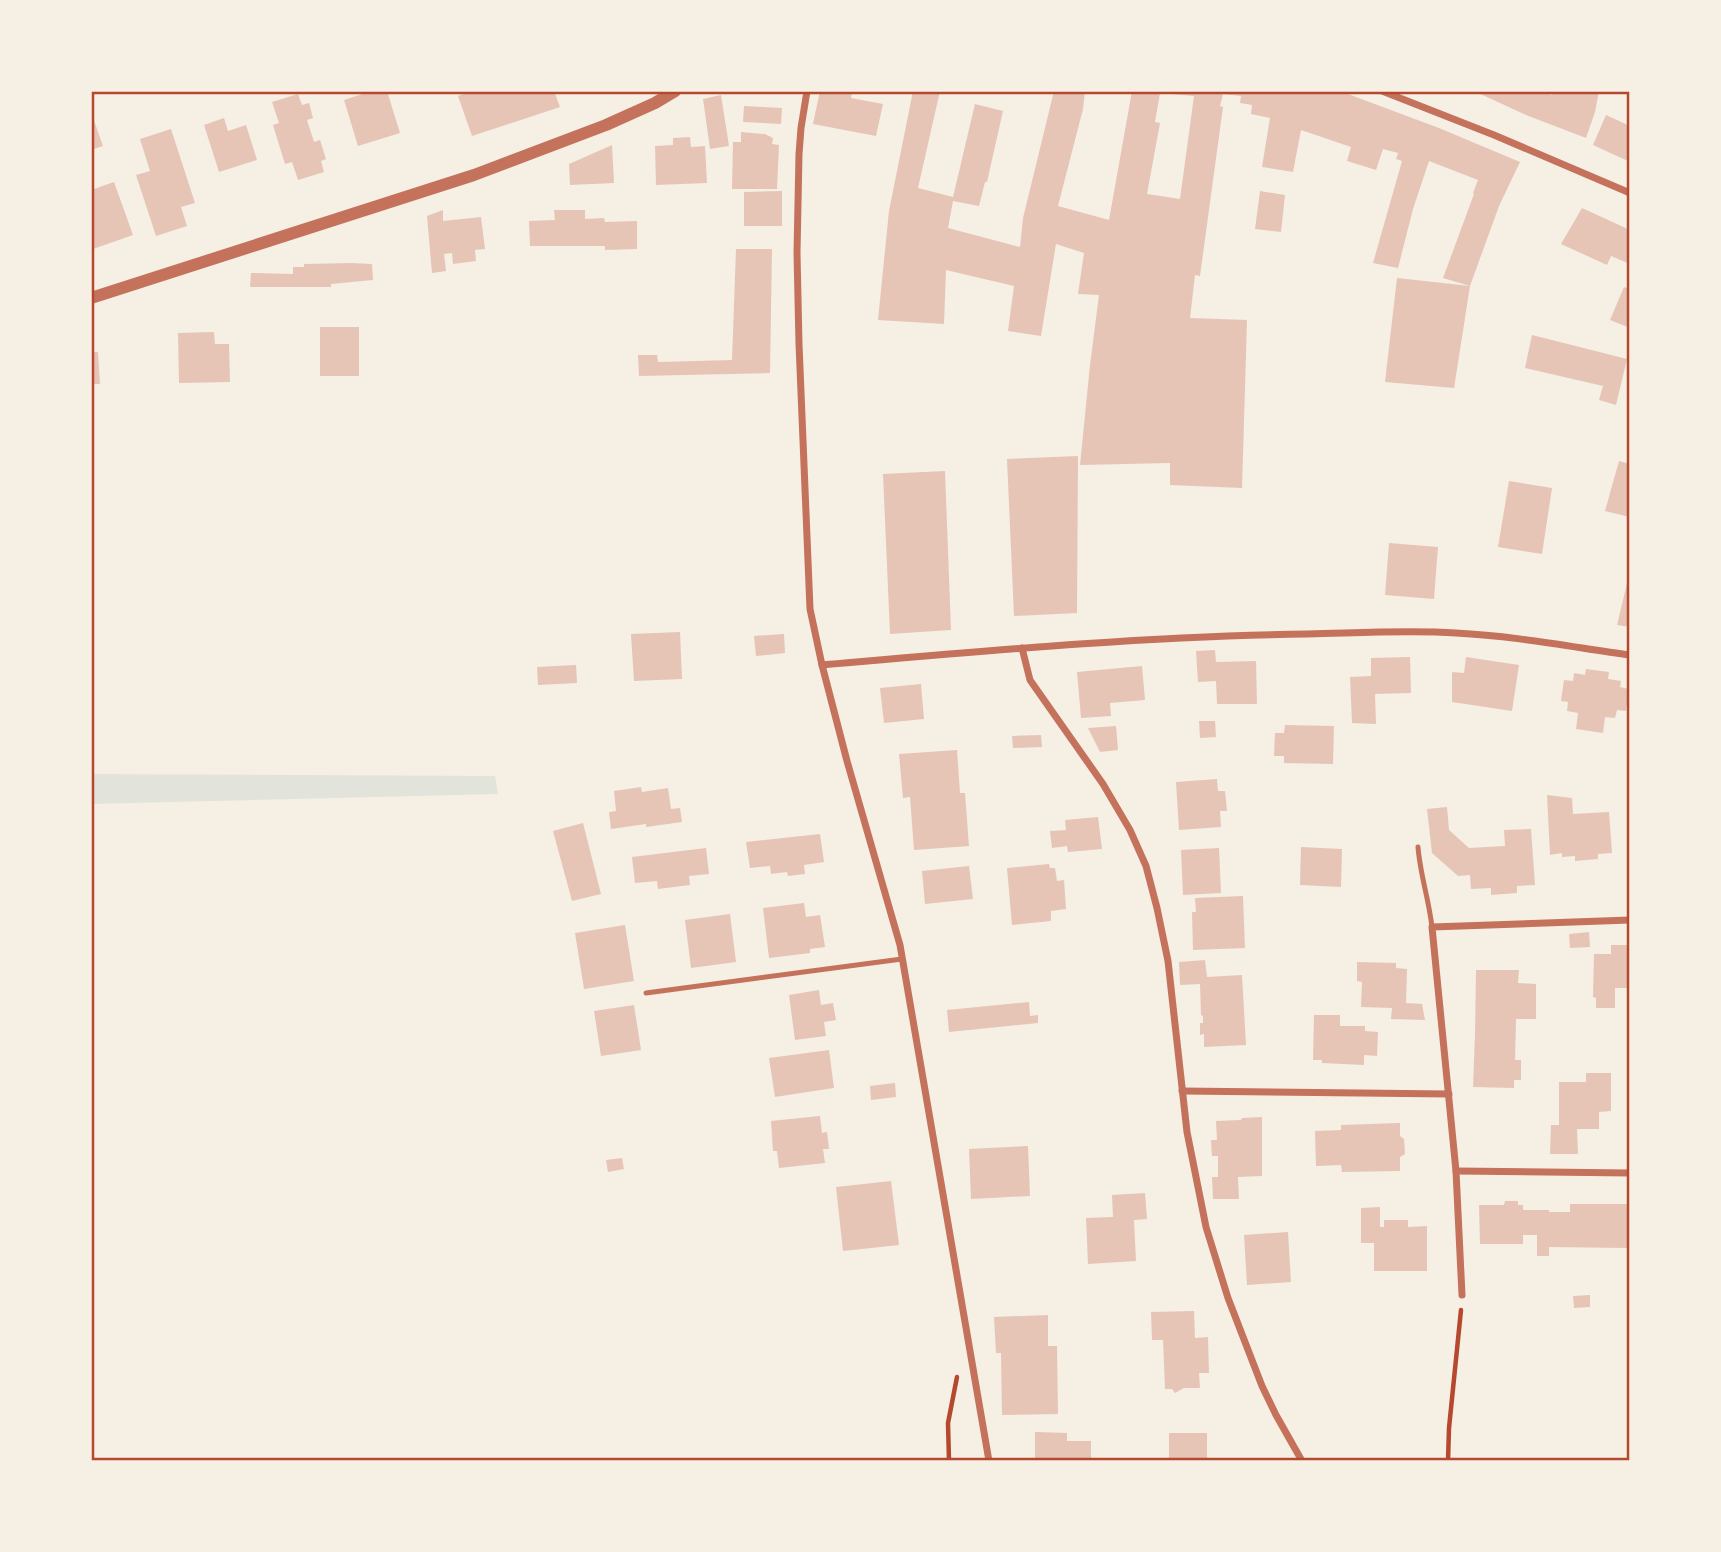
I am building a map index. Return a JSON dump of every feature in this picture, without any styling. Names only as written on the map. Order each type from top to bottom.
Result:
[{"type":"street","points":[[91,298],[474,175],[606,125],[675,91]]},
{"type":"street","points":[[807,91],[801,128],[798,178],[798,333],[810,609],[846,761],[894,922],[902,959],[989,1461]]},
{"type":"street","points":[[1382,91],[1630,193]]},
{"type":"street","points":[[822,665],[1220,635],[1423,632],[1530,640],[1630,655]]},
{"type":"street","points":[[1022,648],[1030,680],[1102,784],[1138,846],[1153,889],[1166,947],[1194,1171],[1215,1261],[1262,1386],[1302,1461]]},
{"type":"street","points":[[1462,1295],[1456,1171],[1432,927],[1630,920]]},
{"type":"street","points":[[1182,1091],[1449,1094]]},
{"type":"street","points":[[1456,1171],[1630,1173]]},
{"type":"lane","points":[[1418,847],[1432,927]]},
{"type":"lane","points":[[646,993],[902,959]]},
{"type":"path","points":[[1448,1461],[1462,1295]]},
{"type":"path","points":[[949,1461],[948,1423],[957,1377],[969,1347]]},
{"type":"shaded area","points":[[91,774],[495,776],[498,794],[91,804]]},
{"type":"building","points":[[372,91],[387,91],[400,133],[358,146],[344,100]]},
{"type":"building","points":[[472,91],[554,91],[560,107],[472,136],[458,96]]},
{"type":"building","points":[[820,91],[852,91],[851,98],[883,104],[876,136],[813,124]]},
{"type":"building","points":[[913,91],[940,91],[918,188],[953,197],[975,104],[1003,111],[979,206],[953,201],[948,228],[1020,247],[1023,218],[1054,91],[1085,91],[1083,109],[1058,206],[1109,220],[1132,91],[1340,91],[1520,162],[1499,206],[1470,286],[1443,278],[1478,180],[1429,161],[1398,268],[1373,263],[1402,161],[1396,159],[1398,153],[1383,149],[1376,170],[1347,161],[1351,147],[1301,130],[1293,172],[1262,167],[1270,118],[1251,114],[1252,105],[1240,103],[1241,96],[1223,94],[1200,276],[1195,275],[1190,318],[1247,320],[1242,488],[1170,485],[1170,463],[1080,465],[1099,295],[1078,294],[1084,253],[1056,244],[1041,336],[1008,331],[1014,286],[946,270],[944,324],[878,320],[889,211]],"holes":[[[1160,93],[1194,96],[1180,199],[1147,194],[1160,123],[1155,122]]]},
{"type":"building","points":[[1474,91],[1541,91],[1552,95],[1554,91],[1599,91],[1586,138]]},
{"type":"building","points":[[298,94],[302,105],[309,103],[313,118],[307,120],[314,142],[320,140],[326,159],[321,161],[324,172],[298,180],[292,162],[285,164],[273,125],[279,123],[272,102]]},
{"type":"building","points":[[721,95],[729,146],[710,149],[703,99]]},
{"type":"building","points":[[744,106],[782,108],[781,124],[743,122]]},
{"type":"building","points":[[91,112],[103,146],[91,150]]},
{"type":"building","points":[[1606,115],[1630,126],[1630,162],[1593,145]]},
{"type":"building","points":[[224,118],[228,131],[246,125],[257,160],[219,172],[204,125]]},
{"type":"building","points":[[171,129],[195,203],[181,207],[187,226],[156,236],[136,175],[150,171],[140,139]]},
{"type":"building","points":[[741,132],[765,134],[773,138],[772,144],[779,145],[777,189],[732,189],[733,142],[741,142]]},
{"type":"building","points":[[690,137],[691,147],[705,146],[707,183],[656,185],[655,146],[673,145],[673,138]]},
{"type":"building","points":[[612,145],[614,183],[570,185],[569,164]]},
{"type":"building","points":[[114,182],[133,235],[93,249],[91,190]]},
{"type":"building","points":[[782,191],[782,226],[744,226],[744,192]]},
{"type":"building","points":[[1260,191],[1285,195],[1281,232],[1255,229]]},
{"type":"building","points":[[1582,208],[1630,230],[1630,264],[1611,256],[1607,265],[1561,244]]},
{"type":"building","points":[[443,210],[443,221],[481,217],[485,249],[475,250],[476,261],[453,264],[452,253],[444,254],[446,271],[432,273],[427,216]]},
{"type":"building","points":[[554,210],[585,210],[585,219],[604,218],[605,222],[637,221],[637,249],[605,250],[605,246],[530,246],[529,221],[555,220]]},
{"type":"building","points":[[736,249],[772,249],[770,373],[639,376],[638,355],[657,355],[658,362],[732,360]]},
{"type":"building","points":[[304,264],[372,264],[373,280],[331,284],[331,287],[250,287],[251,273],[293,274],[293,267],[304,267]]},
{"type":"building","points":[[1397,278],[1470,286],[1454,388],[1385,382]]},
{"type":"building","points":[[1624,287],[1630,289],[1630,328],[1610,320]]},
{"type":"building","points":[[320,327],[359,327],[359,376],[320,376]]},
{"type":"building","points":[[214,332],[215,344],[229,344],[230,382],[179,383],[178,333]]},
{"type":"building","points":[[1532,335],[1627,359],[1616,405],[1599,400],[1603,386],[1525,368]]},
{"type":"building","points":[[91,352],[98,352],[100,384],[91,384]]},
{"type":"building","points":[[1078,456],[1077,613],[1014,616],[1007,459]]},
{"type":"building","points":[[1619,461],[1630,464],[1630,517],[1605,511]]},
{"type":"building","points":[[945,471],[951,630],[890,634],[883,474]]},
{"type":"building","points":[[1509,481],[1552,488],[1542,554],[1498,547]]},
{"type":"building","points":[[1389,543],[1438,547],[1434,599],[1385,595]]},
{"type":"building","points":[[1630,575],[1630,627],[1617,625]]},
{"type":"building","points":[[680,632],[682,679],[634,681],[631,634]]},
{"type":"building","points":[[784,634],[785,653],[756,656],[754,636]]},
{"type":"building","points":[[1215,650],[1216,662],[1256,661],[1257,704],[1217,704],[1216,681],[1198,682],[1196,651]]},
{"type":"building","points":[[1410,657],[1411,693],[1375,694],[1376,724],[1352,723],[1350,677],[1371,676],[1371,658]]},
{"type":"building","points":[[1466,657],[1519,665],[1512,711],[1452,702],[1452,672],[1464,673]]},
{"type":"building","points":[[576,665],[577,683],[538,685],[537,667]]},
{"type":"building","points":[[1142,666],[1145,700],[1110,703],[1111,716],[1081,718],[1077,672]]},
{"type":"building","points":[[1586,669],[1609,672],[1608,679],[1621,681],[1620,687],[1629,689],[1626,711],[1617,710],[1615,718],[1605,717],[1603,733],[1576,729],[1578,713],[1567,711],[1568,702],[1561,701],[1564,680],[1573,681],[1574,673],[1585,675]]},
{"type":"building","points":[[921,684],[924,719],[884,723],[880,688]]},
{"type":"building","points":[[1199,721],[1215,721],[1216,737],[1200,738]]},
{"type":"building","points":[[1285,725],[1334,726],[1333,764],[1284,763],[1284,756],[1274,756],[1275,733],[1284,733]]},
{"type":"building","points":[[1116,726],[1118,750],[1100,752],[1088,728]]},
{"type":"building","points":[[1041,735],[1042,747],[1013,748],[1012,736]]},
{"type":"building","points":[[957,750],[960,793],[965,793],[969,846],[914,850],[910,797],[903,798],[899,754]]},
{"type":"building","points":[[1217,779],[1218,791],[1225,791],[1227,811],[1220,811],[1221,827],[1179,830],[1176,782]]},
{"type":"building","points":[[641,787],[642,792],[668,788],[671,809],[680,808],[682,822],[611,829],[609,812],[616,811],[614,791]]},
{"type":"building","points":[[1547,795],[1572,798],[1573,814],[1609,812],[1612,853],[1598,854],[1598,859],[1575,861],[1575,856],[1562,857],[1562,853],[1550,855]]},
{"type":"building","points":[[1447,807],[1449,830],[1469,848],[1505,846],[1504,830],[1531,829],[1535,885],[1517,886],[1517,893],[1491,895],[1491,888],[1471,889],[1470,875],[1458,876],[1432,853],[1427,809]]},
{"type":"building","points":[[1098,817],[1102,849],[1068,852],[1067,846],[1052,848],[1050,831],[1066,830],[1065,820]]},
{"type":"building","points":[[583,823],[601,894],[572,901],[553,831]]},
{"type":"building","points":[[820,834],[824,862],[804,865],[805,874],[771,874],[770,866],[750,868],[746,842]]},
{"type":"building","points":[[1301,847],[1342,849],[1341,887],[1300,885]]},
{"type":"building","points":[[706,848],[709,874],[689,876],[690,885],[658,889],[657,881],[635,883],[632,857]]},
{"type":"building","points":[[1219,848],[1221,893],[1183,895],[1181,850]]},
{"type":"building","points":[[1049,864],[1050,868],[1055,868],[1057,881],[1064,880],[1066,909],[1051,911],[1051,921],[1012,925],[1007,868]]},
{"type":"building","points":[[969,866],[973,899],[925,904],[922,871]]},
{"type":"building","points":[[1243,896],[1245,948],[1193,950],[1192,912],[1196,912],[1195,898]]},
{"type":"building","points":[[804,903],[806,917],[820,915],[825,947],[810,949],[810,953],[769,958],[763,908]]},
{"type":"building","points":[[730,914],[736,962],[691,968],[685,920]]},
{"type":"building","points":[[625,925],[634,981],[584,989],[575,933]]},
{"type":"building","points":[[1589,932],[1590,947],[1570,948],[1569,934]]},
{"type":"building","points":[[1611,945],[1630,945],[1630,988],[1615,988],[1615,1008],[1596,1008],[1596,998],[1593,997],[1594,954],[1611,954]]},
{"type":"building","points":[[1205,960],[1207,977],[1242,975],[1246,1045],[1204,1047],[1204,1034],[1200,1035],[1203,1016],[1200,984],[1180,985],[1179,962]]},
{"type":"building","points":[[1357,962],[1396,963],[1396,968],[1407,969],[1406,1003],[1422,1004],[1425,1020],[1391,1019],[1392,1008],[1361,1007],[1362,982],[1357,981]]},
{"type":"building","points":[[1476,970],[1519,970],[1518,983],[1536,984],[1536,1019],[1516,1019],[1515,1060],[1521,1060],[1521,1080],[1514,1080],[1514,1088],[1473,1087]]},
{"type":"building","points":[[819,990],[821,1005],[833,1003],[836,1020],[824,1022],[826,1036],[795,1040],[789,995]]},
{"type":"building","points":[[1029,1002],[1030,1016],[1038,1015],[1038,1023],[949,1032],[947,1010]]},
{"type":"building","points":[[634,1005],[641,1050],[601,1056],[594,1011]]},
{"type":"building","points":[[1314,1015],[1340,1015],[1340,1026],[1365,1026],[1365,1031],[1378,1032],[1377,1056],[1364,1055],[1364,1065],[1322,1063],[1322,1060],[1313,1060]]},
{"type":"building","points":[[829,1050],[834,1088],[775,1097],[769,1058]]},
{"type":"building","points":[[1586,1073],[1611,1073],[1611,1111],[1599,1112],[1599,1129],[1577,1129],[1578,1154],[1550,1154],[1551,1125],[1559,1125],[1559,1082],[1586,1082]]},
{"type":"building","points":[[895,1083],[896,1097],[871,1100],[870,1086]]},
{"type":"building","points":[[820,1116],[822,1133],[827,1132],[829,1149],[823,1149],[825,1163],[779,1168],[777,1151],[773,1151],[771,1121]]},
{"type":"building","points":[[1262,1117],[1262,1176],[1238,1177],[1239,1199],[1213,1199],[1212,1177],[1218,1177],[1218,1156],[1212,1156],[1211,1140],[1217,1140],[1216,1121]]},
{"type":"building","points":[[1400,1123],[1405,1154],[1400,1157],[1400,1171],[1342,1172],[1341,1165],[1316,1166],[1315,1131],[1341,1130],[1341,1125]]},
{"type":"building","points":[[1028,1146],[1030,1196],[971,1199],[969,1149]]},
{"type":"building","points":[[622,1158],[624,1169],[608,1172],[606,1160]]},
{"type":"building","points":[[891,1181],[899,1245],[843,1251],[836,1187]]},
{"type":"building","points":[[1145,1193],[1147,1219],[1134,1220],[1136,1261],[1088,1264],[1086,1218],[1113,1217],[1112,1195]]},
{"type":"building","points":[[1505,1201],[1518,1201],[1518,1205],[1523,1205],[1523,1210],[1549,1212],[1570,1212],[1570,1204],[1630,1204],[1627,1248],[1549,1247],[1549,1256],[1537,1256],[1537,1235],[1523,1235],[1523,1244],[1480,1244],[1479,1205],[1504,1205]]},
{"type":"building","points":[[1380,1207],[1380,1227],[1384,1227],[1384,1220],[1408,1220],[1408,1227],[1427,1226],[1427,1271],[1374,1271],[1374,1243],[1361,1243],[1361,1208]]},
{"type":"building","points":[[1288,1232],[1291,1282],[1247,1285],[1244,1235]]},
{"type":"building","points":[[1590,1295],[1590,1307],[1574,1308],[1573,1296]]},
{"type":"building","points":[[1194,1311],[1195,1338],[1208,1337],[1209,1373],[1199,1373],[1200,1388],[1184,1388],[1175,1393],[1172,1389],[1165,1389],[1163,1340],[1152,1340],[1151,1312]]},
{"type":"building","points":[[1048,1315],[1048,1346],[1057,1346],[1058,1414],[1002,1415],[1001,1353],[996,1353],[994,1317]]},
{"type":"building","points":[[1035,1432],[1067,1433],[1067,1441],[1091,1441],[1091,1461],[1035,1461]]},
{"type":"building","points":[[1169,1433],[1207,1433],[1207,1461],[1169,1461]]}]
